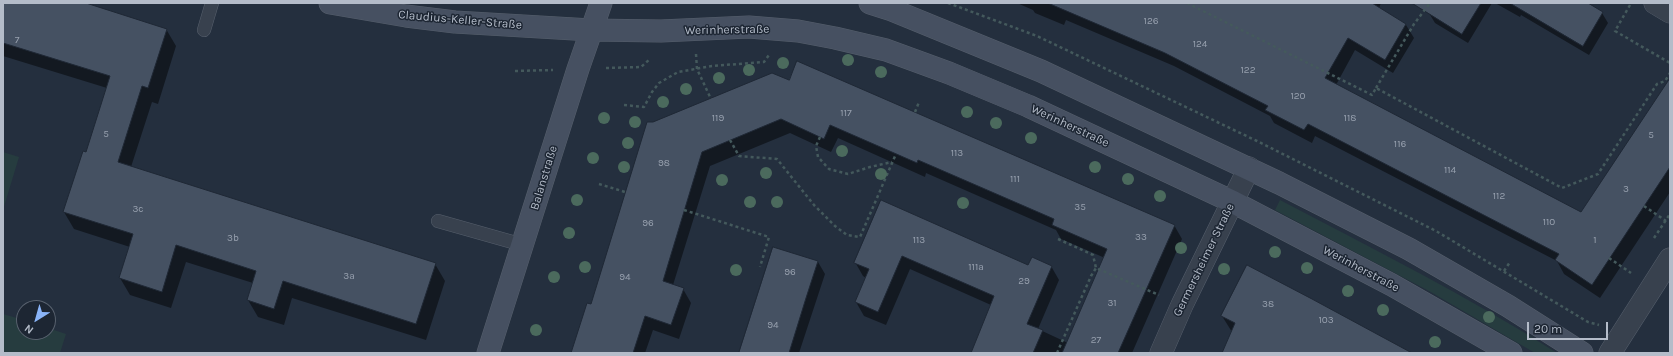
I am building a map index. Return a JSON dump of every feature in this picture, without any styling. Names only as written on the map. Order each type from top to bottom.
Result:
[{"type":"main road","name":"Claudius-Keller-Straße","points":[[330,3],[406,16],[455,22],[591,30]]},
{"type":"main road","name":"Balanstraße","points":[[488,353],[591,30],[601,3]]},
{"type":"main road","points":[[870,3],[892,10],[1041,71],[1249,168],[1409,249],[1508,306],[1582,353]]},
{"type":"main road","name":"Werinherstraße","points":[[591,30],[661,31],[750,27],[798,31],[886,50],[949,73],[1028,106],[1233,202],[1392,285],[1511,353]]},
{"type":"street","points":[[1655,3],[1670,12]]},
{"type":"street","name":"Germersheimer Straße","points":[[1161,353],[1182,304],[1249,168]]},
{"type":"street","points":[[1610,353],[1670,259]]},
{"type":"lane","points":[[204,30],[212,3]]},
{"type":"lane","points":[[438,221],[523,245]]},
{"type":"path","points":[[1187,3],[1372,96],[1414,24],[1430,3]]},
{"type":"path","points":[[1631,3],[1615,31],[1670,63]]},
{"type":"path","points":[[695,48],[697,69],[711,99]]},
{"type":"path","points":[[764,62],[771,52]]},
{"type":"path","points":[[641,68],[650,59]]},
{"type":"path","points":[[761,59],[764,62]]},
{"type":"path","points":[[624,105],[644,107],[652,92],[659,84],[678,72],[712,66],[764,62]]},
{"type":"path","points":[[1376,88],[1562,188],[1598,174],[1656,84],[1665,81],[1670,73]]},
{"type":"path","points":[[915,112],[919,102]]},
{"type":"path","points":[[820,137],[816,146],[818,157],[830,169],[848,174],[893,162]]},
{"type":"path","points":[[730,140],[738,156],[777,159],[809,199],[835,226],[847,235],[860,237],[896,154]]},
{"type":"path","points":[[599,184],[625,192]]},
{"type":"path","points":[[1644,206],[1666,221]]},
{"type":"path","points":[[684,210],[770,237],[760,267]]},
{"type":"path","points":[[1057,353],[1091,276],[1096,268],[1093,255],[1058,239]]},
{"type":"path","points":[[1609,258],[1631,273]]},
{"type":"path","points":[[1504,271],[1510,262]]},
{"type":"path","points":[[1096,268],[1182,304]]},
{"type":"green space","points":[[3,152],[19,157],[3,210]]},
{"type":"green space","points":[[1280,200],[1455,292],[1557,353],[1535,353],[1429,291],[1275,210]]},
{"type":"green space","points":[[3,314],[16,318],[16,340],[56,340],[56,331],[66,334],[60,353],[3,353]]},
{"type":"building","points":[[3,3],[86,3],[167,29],[148,88],[142,86],[118,162],[436,263],[416,324],[283,281],[274,309],[247,300],[256,271],[176,245],[162,292],[119,278],[133,234],[63,212],[83,151],[86,152],[110,76],[3,43]]},
{"type":"building","points":[[1048,3],[1372,3],[1406,24],[1385,60],[1348,38],[1325,78],[1581,212],[1670,78],[1670,167],[1592,285],[1555,260],[1559,254],[1308,124],[1304,130],[1265,110],[1268,106],[1165,53]]},
{"type":"building","points":[[1412,3],[1481,3],[1462,34]]},
{"type":"building","points":[[1510,3],[1588,3],[1603,12],[1583,46]]},
{"type":"building","points":[[797,61],[1175,225],[1118,353],[1062,353],[1107,249],[1052,225],[1054,219],[918,160],[917,163],[830,125],[824,139],[781,119],[702,152],[663,281],[684,288],[671,325],[645,316],[633,353],[571,353],[587,303],[591,304],[647,122],[653,122],[772,73],[789,80]]},
{"type":"building","points":[[881,200],[1028,265],[1032,257],[1052,266],[1027,324],[1043,330],[1033,353],[971,353],[994,296],[902,256],[878,312],[855,302],[869,269],[854,263]]},
{"type":"building","points":[[773,247],[818,261],[789,353],[739,353]]},
{"type":"building","points":[[1247,265],[1412,353],[1222,353],[1235,323],[1221,316]]}]
